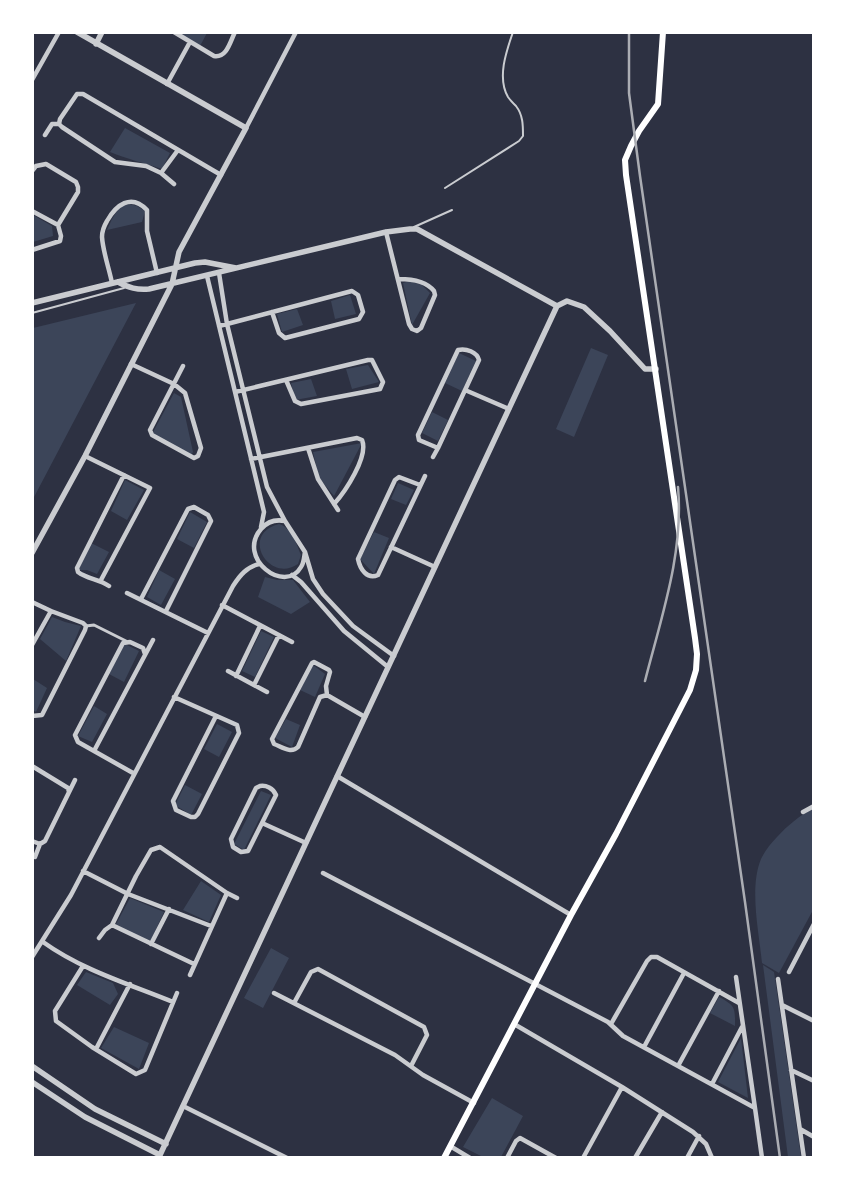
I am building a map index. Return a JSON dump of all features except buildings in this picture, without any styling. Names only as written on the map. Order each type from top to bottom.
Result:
[{"type":"main road","points":[[444,1158],[571,915],[616,834],[690,690],[696,670],[695,638],[625,160],[639,131],[658,104],[663,32]]},
{"type":"street","points":[[32,80],[59,32]]},
{"type":"street","points":[[77,32],[246,128]]},
{"type":"street","points":[[96,44],[102,32]]},
{"type":"street","points":[[174,32],[214,56],[219,57],[224,54],[235,32]]},
{"type":"street","points":[[32,553],[85,456],[172,284],[179,252],[296,32]]},
{"type":"street","points":[[167,84],[190,42]]},
{"type":"street","points":[[59,124],[77,94],[83,94],[221,175]]},
{"type":"street","points":[[44,135],[52,124],[59,124],[115,162],[141,164],[161,173],[174,184]]},
{"type":"street","points":[[161,173],[178,150]]},
{"type":"street","points":[[32,171],[36,166],[46,164],[76,182],[78,192],[58,225]]},
{"type":"street","points":[[115,283],[102,232],[110,216],[123,202],[137,203],[147,210],[147,231],[157,273]]},
{"type":"street","points":[[32,211],[58,225],[61,236],[60,241],[32,250]]},
{"type":"street","points":[[115,283],[137,290],[172,284],[386,232],[410,228],[424,232],[557,306]]},
{"type":"street","points":[[386,232],[409,324],[412,329],[417,331],[421,328],[435,295],[434,291],[423,283],[410,279],[398,279]]},
{"type":"street","points":[[32,303],[206,262],[238,268]]},
{"type":"street","points":[[219,273],[227,324],[270,494],[305,552],[313,579],[323,594],[353,626],[394,656]]},
{"type":"street","points":[[207,276],[264,512],[260,530]]},
{"type":"street","points":[[219,326],[227,324],[272,312],[352,291],[358,295],[362,312],[359,319],[285,338],[279,333],[272,312]]},
{"type":"street","points":[[32,1082],[85,1117],[160,1156],[557,306],[567,301],[584,307],[645,369],[656,369]]},
{"type":"street","points":[[433,457],[438,448],[466,390],[479,360],[476,354],[461,349],[458,350],[418,435],[419,440],[438,448]]},
{"type":"street","points":[[235,392],[368,360],[372,360],[375,363],[383,382],[380,389],[301,404],[295,401],[286,380]]},
{"type":"street","points":[[131,364],[174,384],[185,393],[201,448],[198,456],[194,458],[150,433],[150,430],[174,384],[183,366]]},
{"type":"street","points":[[466,390],[509,409]]},
{"type":"street","points":[[251,459],[357,438],[362,440],[364,451],[346,490],[334,504]]},
{"type":"street","points":[[308,448],[318,479],[338,510]]},
{"type":"street","points":[[85,456],[150,488],[101,580]]},
{"type":"street","points":[[109,586],[101,580],[82,575],[78,572],[77,568],[124,475]]},
{"type":"street","points":[[420,485],[403,477],[399,477],[396,480],[358,559],[362,570],[368,576],[378,575],[425,476]]},
{"type":"street","points":[[141,600],[188,509],[194,507],[208,515],[211,521],[166,611]]},
{"type":"street","points":[[285,521],[274,521],[264,525],[260,530],[255,547],[259,564],[274,575],[292,575],[301,582],[344,631],[388,667]]},
{"type":"street","points":[[392,547],[435,567]]},
{"type":"street","points":[[292,575],[302,566],[305,552]]},
{"type":"street","points":[[32,957],[71,895],[222,605],[239,576],[259,564]]},
{"type":"street","points":[[127,593],[208,633]]},
{"type":"street","points":[[32,602],[83,623],[86,626],[94,625],[143,648],[145,654]]},
{"type":"street","points":[[222,605],[292,642]]},
{"type":"street","points":[[32,645],[51,611]]},
{"type":"street","points":[[32,716],[42,715],[86,630],[86,626]]},
{"type":"street","points":[[236,676],[260,626]]},
{"type":"street","points":[[254,685],[279,635]]},
{"type":"street","points":[[94,751],[153,640]]},
{"type":"street","points":[[126,641],[123,643],[75,735],[78,742],[133,773]]},
{"type":"street","points":[[314,662],[330,672],[326,686],[327,695],[320,698],[298,747],[290,750],[274,744],[272,739],[314,662]]},
{"type":"street","points":[[228,671],[266,692]]},
{"type":"street","points":[[327,695],[365,717]]},
{"type":"street","points":[[174,697],[237,725],[239,732],[198,814],[195,817],[191,817],[176,810],[173,801],[216,716]]},
{"type":"street","points":[[32,766],[68,788],[69,792]]},
{"type":"street","points":[[337,776],[571,915]]},
{"type":"street","points":[[35,857],[40,844],[45,841],[75,780]]},
{"type":"street","points":[[264,786],[272,789],[276,795],[262,823],[248,851],[241,852],[233,847],[231,839],[256,788],[264,786]]},
{"type":"street","points":[[803,812],[814,806]]},
{"type":"street","points":[[262,823],[306,843]]},
{"type":"street","points":[[32,841],[40,844]]},
{"type":"street","points":[[100,938],[105,930],[112,925],[151,850],[155,847],[160,847],[237,898]]},
{"type":"street","points":[[82,871],[128,894],[211,926]]},
{"type":"street","points":[[323,873],[611,1024],[619,1033],[755,1108]]},
{"type":"street","points":[[190,975],[227,893]]},
{"type":"street","points":[[150,944],[169,910]]},
{"type":"street","points":[[789,972],[814,924]]},
{"type":"street","points":[[112,925],[194,964]]},
{"type":"street","points":[[43,942],[60,954],[83,966],[173,1002]]},
{"type":"street","points":[[611,1024],[651,957],[657,957],[739,1002]]},
{"type":"street","points":[[83,966],[55,1010],[54,1016],[56,1021],[136,1074],[145,1070],[177,993]]},
{"type":"street","points":[[294,1003],[311,972],[318,969],[424,1026],[427,1035],[410,1066]]},
{"type":"street","points":[[644,1047],[684,973]]},
{"type":"street","points":[[736,977],[762,1158]]},
{"type":"street","points":[[778,979],[804,1158]]},
{"type":"street","points":[[96,1049],[130,984]]},
{"type":"street","points":[[678,1066],[719,991]]},
{"type":"street","points":[[274,993],[395,1055],[430,1079],[474,1103]]},
{"type":"street","points":[[782,1005],[814,1021]]},
{"type":"street","points":[[514,1024],[622,1087],[699,1136],[706,1144],[712,1158]]},
{"type":"street","points":[[712,1084],[742,1026]]},
{"type":"street","points":[[32,1066],[95,1109],[166,1144]]},
{"type":"street","points":[[791,1070],[814,1081]]},
{"type":"street","points":[[583,1158],[622,1087]]},
{"type":"street","points":[[183,1106],[287,1158]]},
{"type":"street","points":[[635,1158],[662,1112]]},
{"type":"street","points":[[800,1129],[814,1137]]},
{"type":"street","points":[[687,1158],[699,1136]]},
{"type":"street","points":[[507,1158],[516,1141],[520,1138],[556,1158]]},
{"type":"street","points":[[450,1146],[470,1158]]},
{"type":"lane","points":[[445,188],[519,141],[523,136],[520,112],[508,98],[503,79],[506,53],[513,32]]},
{"type":"lane","points":[[410,228],[452,210]]},
{"type":"lane","points":[[32,313],[126,287]]},
{"type":"shaded area","points":[[176,33],[207,33],[200,46]]},
{"type":"shaded area","points":[[125,128],[170,153],[162,169],[110,152]]},
{"type":"shaded area","points":[[129,204],[145,211],[142,222],[107,230],[121,205]]},
{"type":"shaded area","points":[[33,215],[52,226],[53,236],[33,242]]},
{"type":"shaded area","points":[[409,281],[422,285],[430,293],[412,325],[403,283]]},
{"type":"shaded area","points":[[350,295],[356,314],[335,319],[331,301]]},
{"type":"shaded area","points":[[136,303],[33,499],[33,328]]},
{"type":"shaded area","points":[[297,309],[303,325],[282,332],[277,314]]},
{"type":"shaded area","points":[[591,348],[608,355],[574,437],[556,429]]},
{"type":"shaded area","points":[[459,353],[476,361],[462,391],[445,383]]},
{"type":"shaded area","points":[[368,365],[379,382],[352,389],[346,369]]},
{"type":"shaded area","points":[[311,379],[317,396],[295,400],[291,383]]},
{"type":"shaded area","points":[[174,393],[181,397],[193,452],[191,455],[152,434]]},
{"type":"shaded area","points":[[432,412],[448,420],[438,441],[422,433]]},
{"type":"shaded area","points":[[362,443],[334,496],[319,478],[313,452]]},
{"type":"shaded area","points":[[125,480],[144,490],[127,520],[111,511]]},
{"type":"shaded area","points":[[398,483],[414,490],[406,505],[391,499]]},
{"type":"shaded area","points":[[190,512],[207,522],[194,548],[177,539]]},
{"type":"shaded area","points":[[279,524],[290,532],[301,555],[298,564],[287,568],[277,568],[269,563],[263,555],[260,546],[261,537],[267,529]]},
{"type":"shaded area","points":[[374,532],[389,538],[374,574],[360,559]]},
{"type":"shaded area","points":[[91,543],[109,552],[97,574],[87,570],[78,570]]},
{"type":"shaded area","points":[[159,570],[175,579],[161,605],[147,597]]},
{"type":"shaded area","points":[[265,577],[277,580],[293,580],[310,602],[291,614],[258,597]]},
{"type":"shaded area","points":[[52,617],[81,626],[66,661],[40,639]]},
{"type":"shaded area","points":[[261,631],[274,637],[255,677],[242,671]]},
{"type":"shaded area","points":[[125,644],[139,651],[124,682],[109,674]]},
{"type":"shaded area","points":[[313,665],[325,674],[315,697],[300,690]]},
{"type":"shaded area","points":[[33,679],[47,688],[36,712],[33,710]]},
{"type":"shaded area","points":[[94,706],[107,714],[92,742],[78,736]]},
{"type":"shaded area","points":[[286,719],[300,725],[292,747],[275,738]]},
{"type":"shaded area","points":[[217,724],[232,732],[219,757],[204,749]]},
{"type":"shaded area","points":[[185,785],[202,794],[191,815],[175,805]]},
{"type":"shaded area","points":[[261,791],[271,795],[244,850],[234,844]]},
{"type":"shaded area","points":[[813,809],[813,910],[779,973],[762,963],[755,896],[757,871],[761,859],[775,839],[794,821]]},
{"type":"shaded area","points":[[201,881],[221,895],[209,922],[183,910]]},
{"type":"shaded area","points":[[130,898],[164,912],[150,942],[115,926]]},
{"type":"shaded area","points":[[271,948],[289,958],[263,1008],[244,998]]},
{"type":"shaded area","points":[[763,965],[774,972],[801,1157],[788,1157]]},
{"type":"shaded area","points":[[86,972],[113,983],[118,994],[110,1005],[77,985]]},
{"type":"shaded area","points":[[719,997],[732,1005],[735,1015],[735,1026],[710,1013]]},
{"type":"shaded area","points":[[114,1027],[149,1043],[139,1069],[101,1048]]},
{"type":"shaded area","points":[[741,1038],[748,1098],[718,1082]]},
{"type":"shaded area","points":[[492,1098],[523,1116],[501,1157],[483,1157],[463,1147]]},
{"type":"railway","points":[[629,32],[629,93],[640,176],[780,1158]]},
{"type":"railway","points":[[645,681],[670,585],[678,536],[678,487]]}]
